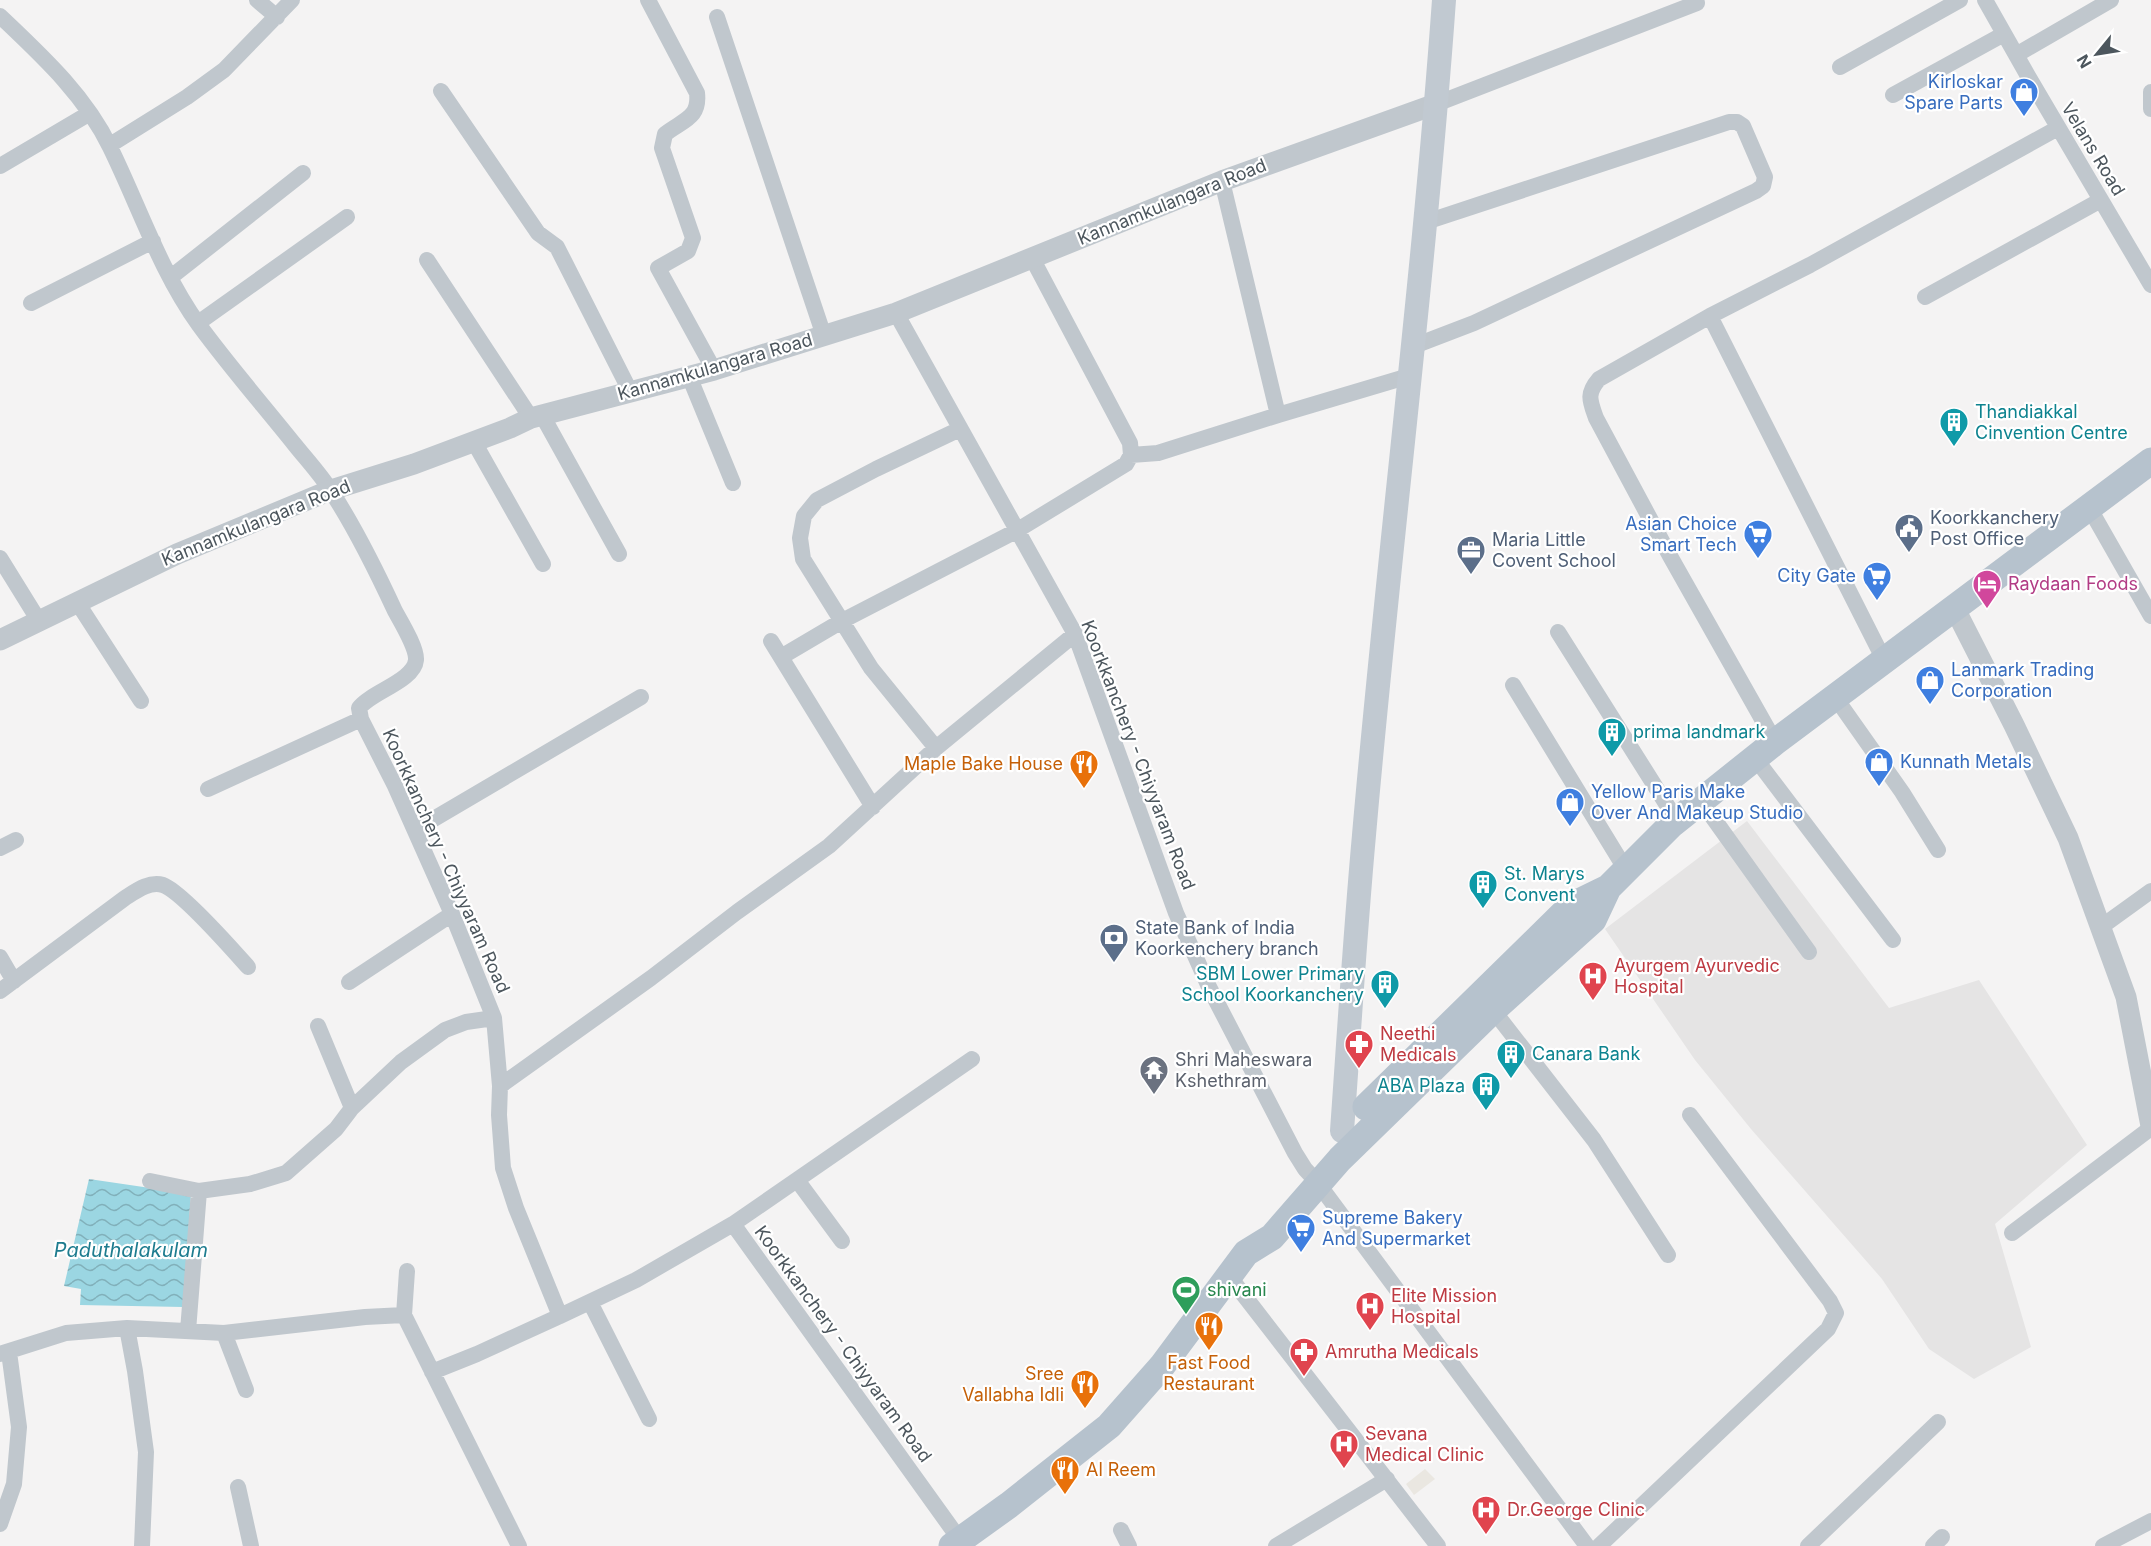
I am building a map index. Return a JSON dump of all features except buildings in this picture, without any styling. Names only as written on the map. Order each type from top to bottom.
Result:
[{"type":"main road","points":[[1342,1131],[1364,836],[1426,222],[1444,0]]},
{"type":"main road","points":[[956,1543],[1010,1505],[1109,1426],[1162,1366],[1246,1253],[1261,1222],[1306,1168],[1571,906],[1617,879],[1677,821],[1765,750],[2151,461]]},
{"type":"main road","points":[[1306,1168],[1340,1159],[1493,1010],[1593,920],[1617,879]]},
{"type":"street","points":[[257,0],[277,17]]},
{"type":"street","points":[[110,145],[187,97],[224,70],[292,0]]},
{"type":"street","points":[[648,0],[697,93],[698,104],[695,113],[665,134],[662,148],[693,238],[688,251],[658,268],[714,370]]},
{"type":"street","points":[[1840,67],[1960,0]]},
{"type":"street","name":"Velans Road","points":[[1985,0],[2151,285]]},
{"type":"street","points":[[2016,55],[2112,0]]},
{"type":"street","points":[[1436,104],[1697,3]]},
{"type":"street","points":[[0,16],[50,64],[90,113],[110,145],[153,241],[198,323],[331,490]]},
{"type":"street","points":[[717,17],[824,336]]},
{"type":"street","points":[[1893,95],[2004,34]]},
{"type":"street","points":[[441,91],[538,233],[557,247],[630,391]]},
{"type":"street","name":"Kannamkulangara Road","points":[[0,640],[177,554],[331,490],[414,464],[536,417],[714,370],[896,313],[1221,181],[1436,104]]},
{"type":"street","points":[[0,166],[90,113]]},
{"type":"street","points":[[1414,346],[1474,323],[1756,191],[1763,186],[1765,177],[1743,126],[1737,122],[1729,122],[1426,222]]},
{"type":"street","points":[[1893,940],[1765,750],[1670,556],[1596,418],[1590,400],[1591,388],[1599,379],[1710,316],[1810,265],[2058,128]]},
{"type":"street","points":[[171,277],[303,173]]},
{"type":"street","points":[[1221,181],[1278,415]]},
{"type":"street","points":[[1925,297],[2101,200]]},
{"type":"street","points":[[198,323],[347,217]]},
{"type":"street","points":[[31,303],[153,241]]},
{"type":"street","points":[[781,657],[842,621],[1017,531],[1126,464],[1131,455],[1130,443],[1126,434],[1032,258]]},
{"type":"street","points":[[427,260],[536,417],[619,554]]},
{"type":"street","name":"Koorkkanchery - Chiyyaram Road","points":[[896,313],[1075,634],[1176,913],[1209,987],[1306,1168],[1587,1546]]},
{"type":"street","points":[[1710,316],[1885,662]]},
{"type":"street","points":[[689,376],[734,483]]},
{"type":"street","points":[[1131,455],[1158,453],[1409,376]]},
{"type":"street","points":[[936,748],[871,668],[803,559],[800,538],[804,516],[818,500],[960,429]]},
{"type":"street","points":[[474,442],[543,564]]},
{"type":"street","name":"Koorkkanchery - Chiyyaram Road","points":[[331,490],[378,574],[416,659],[408,675],[365,700],[359,708],[361,719],[415,830],[494,1018],[504,1168],[516,1208],[560,1316],[636,1280],[733,1224],[956,1543]]},
{"type":"street","points":[[2090,508],[2151,616]]},
{"type":"street","points":[[0,558],[39,621]]},
{"type":"street","points":[[77,602],[141,701]]},
{"type":"street","points":[[1954,607],[2068,838],[2102,927],[2126,997],[2151,1127],[2012,1233]]},
{"type":"street","points":[[1558,632],[1677,821]]},
{"type":"street","points":[[500,1086],[829,846],[936,748],[1075,634]]},
{"type":"street","points":[[771,641],[873,807]]},
{"type":"street","points":[[1513,685],[1617,879]]},
{"type":"street","points":[[415,830],[641,697]]},
{"type":"street","points":[[1835,698],[1902,792],[1938,850]]},
{"type":"street","points":[[207,789],[361,719]]},
{"type":"street","points":[[1701,801],[1809,952]]},
{"type":"street","points":[[0,848],[16,840]]},
{"type":"street","points":[[0,991],[125,898],[146,885],[163,885],[179,896],[248,967]]},
{"type":"street","points":[[2102,927],[2151,891]]},
{"type":"street","points":[[349,982],[452,914]]},
{"type":"street","points":[[0,957],[14,981]]},
{"type":"street","points":[[1493,1010],[1594,1140],[1668,1255]]},
{"type":"street","points":[[150,1181],[200,1191],[250,1184],[286,1173],[336,1129],[352,1108],[401,1062],[445,1030],[466,1022],[494,1018]]},
{"type":"street","points":[[318,1026],[352,1108]]},
{"type":"street","points":[[733,1224],[972,1059]]},
{"type":"street","points":[[1599,1546],[1828,1329],[1836,1313],[1830,1301],[1690,1115]]},
{"type":"street","points":[[797,1180],[842,1241]]},
{"type":"street","points":[[188,1331],[200,1191]]},
{"type":"street","points":[[407,1271],[404,1315],[519,1546]]},
{"type":"street","points":[[1229,1276],[1438,1546]]},
{"type":"street","points":[[590,1302],[649,1419]]},
{"type":"street","points":[[0,1524],[14,1484],[20,1427],[5,1353],[66,1333],[128,1328],[224,1333],[365,1317],[404,1315]]},
{"type":"street","points":[[432,1372],[560,1316]]},
{"type":"street","points":[[128,1328],[146,1452],[142,1546]]},
{"type":"street","points":[[224,1333],[246,1390]]},
{"type":"street","points":[[1808,1546],[1938,1422]]},
{"type":"street","points":[[1276,1546],[1387,1479]]},
{"type":"street","points":[[238,1487],[251,1546]]},
{"type":"street","points":[[2103,1546],[2151,1521]]},
{"type":"street","points":[[1120,1530],[1129,1546]]},
{"type":"shaded area","points":[[1747,821],[1889,1008],[1979,980],[2087,1145],[1995,1224],[2031,1347],[1974,1379],[1929,1349],[1882,1279],[1751,1129],[1695,1060],[1605,929]]},
{"type":"shaded area","points":[[1425,1469],[1435,1479],[1414,1495],[1406,1484]]},
{"type":"water","name":"Paduthalakulam","points":[[89,1179],[191,1194],[183,1307],[80,1305],[81,1289],[64,1286]]},
{"type":"place","name":"Kirloskar Spare Parts","points":[[2024,118]]},
{"type":"place","name":"Thandiakkal Cinvention Centre","points":[[1954,448]]},
{"type":"place","name":"Koorkkanchery Post Office","points":[[1909,554]]},
{"type":"place","name":"Asian Choice Smart Tech","points":[[1758,560]]},
{"type":"place","name":"Maria Little Covent School","points":[[1471,576]]},
{"type":"place","name":"City Gate","points":[[1877,602]]},
{"type":"place","name":"Raydaan Foods","points":[[1987,610]]},
{"type":"place","name":"Lanmark Trading Corporation","points":[[1930,706]]},
{"type":"place","name":"prima landmark","points":[[1612,758]]},
{"type":"place","name":"Kunnath Metals","points":[[1879,788]]},
{"type":"place","name":"Maple Bake House","points":[[1084,790]]},
{"type":"place","name":"Yellow Paris Make Over And Makeup Studio","points":[[1570,828]]},
{"type":"place","name":"St. Marys Convent","points":[[1483,910]]},
{"type":"place","name":"State Bank of India Koorkenchery branch","points":[[1114,964]]},
{"type":"place","name":"Ayurgem Ayurvedic Hospital","points":[[1593,1002]]},
{"type":"place","name":"SBM Lower Primary School Koorkanchery","points":[[1385,1010]]},
{"type":"place","name":"Neethi Medicals","points":[[1359,1070]]},
{"type":"place","name":"Canara Bank","points":[[1511,1080]]},
{"type":"place","name":"Shri Maheswara Kshethram","points":[[1154,1096]]},
{"type":"place","name":"ABA Plaza","points":[[1486,1112]]},
{"type":"place","name":"Supreme Bakery And Supermarket","points":[[1301,1254]]},
{"type":"place","name":"shivani","points":[[1186,1316]]},
{"type":"place","name":"Elite Mission Hospital","points":[[1370,1332]]},
{"type":"place","name":"Fast Food Restaurant","points":[[1209,1352]]},
{"type":"place","name":"Amrutha Medicals","points":[[1304,1378]]},
{"type":"place","name":"Sree Vallabha Idli","points":[[1085,1410]]},
{"type":"place","name":"Sevana Medical Clinic","points":[[1344,1470]]},
{"type":"place","name":"Al Reem","points":[[1065,1496]]},
{"type":"place","name":"Dr.George Clinic","points":[[1486,1536]]}]
